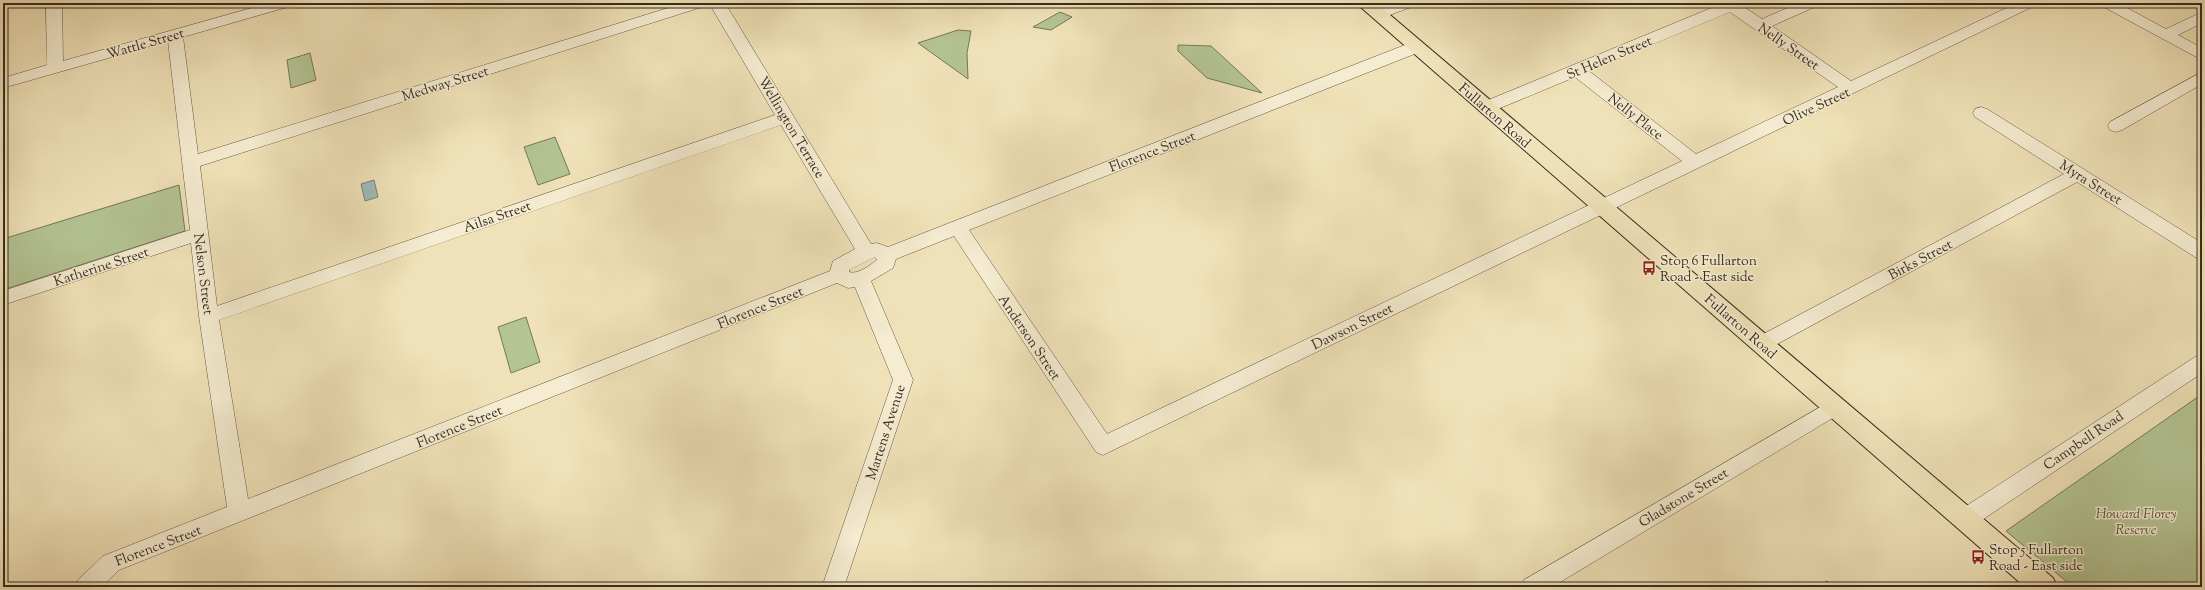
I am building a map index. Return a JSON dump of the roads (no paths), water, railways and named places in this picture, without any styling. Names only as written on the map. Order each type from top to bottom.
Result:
[{"type":"main road","name":"Fullarton Road","points":[[1372,9],[2044,587]]},
{"type":"street","points":[[54,3],[55,68]]},
{"type":"street","name":"Wattle Street","points":[[3,83],[286,3]]},
{"type":"street","name":"Medway Street","points":[[190,163],[700,3]]},
{"type":"street","points":[[1372,9],[1409,3]]},
{"type":"street","points":[[1760,26],[1812,3]]},
{"type":"street","name":"Olive Street","points":[[1601,206],[1852,89],[2029,3]]},
{"type":"street","points":[[2107,3],[2202,55]]},
{"type":"street","name":"Wellington Terrace","points":[[724,4],[786,117],[866,252]]},
{"type":"street","name":"Nelly Street","points":[[1730,4],[1852,89]]},
{"type":"street","name":"St Helen Street","points":[[1487,107],[1730,4]]},
{"type":"street","points":[[2166,35],[2202,17]]},
{"type":"street","name":"Nelson Street","points":[[174,34],[209,316],[239,514]]},
{"type":"street","name":"Florence Street","points":[[887,255],[1416,47]]},
{"type":"street","name":"Nelly Place","points":[[1577,70],[1695,162]]},
{"type":"street","points":[[2116,126],[2202,77]]},
{"type":"street","name":"Myra Street","points":[[1980,113],[2202,252]]},
{"type":"street","name":"Ailsa Street","points":[[209,316],[786,117]]},
{"type":"street","name":"Birks Street","points":[[1762,344],[2078,174]]},
{"type":"street","name":"Dawson Street","points":[[1103,446],[1601,206]]},
{"type":"street","name":"Anderson Street","points":[[957,227],[1103,446]]},
{"type":"street","name":"Katherine Street","points":[[3,298],[199,234]]},
{"type":"street","points":[[877,250],[887,255],[886,263],[861,279],[848,281],[839,275],[840,266],[866,252],[877,250]]},
{"type":"street","name":"Florence Street","points":[[86,587],[110,563],[239,514],[839,275]]},
{"type":"street","name":"Martens Avenue","points":[[833,587],[903,380],[861,279]]},
{"type":"street","name":"Campbell Road","points":[[1965,519],[2202,363]]},
{"type":"street","name":"Gladstone Street","points":[[1532,587],[1834,407]]},
{"type":"water","points":[[374,180],[378,197],[365,201],[361,184]]},
{"type":"place","name":"Stop 6 Fullarton Road - East side","points":[[1649,268]]},
{"type":"place","name":"Stop 5 Fullarton Road - East side","points":[[1978,557]]},
{"type":"park label","name":"Howard Florey Reserve","points":[[2136,522]]}]
